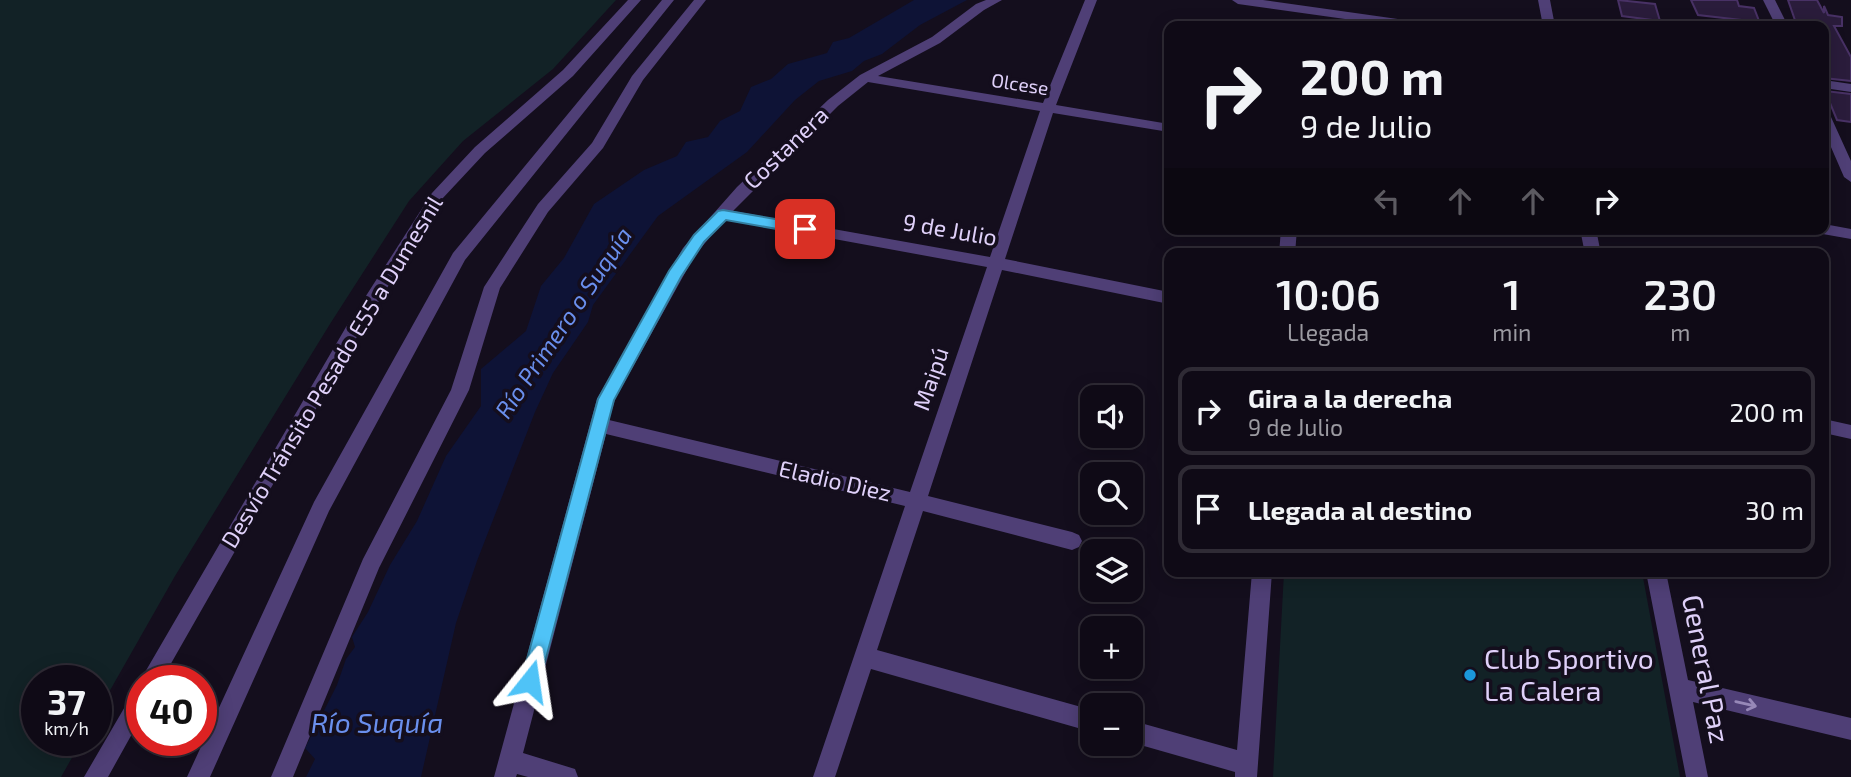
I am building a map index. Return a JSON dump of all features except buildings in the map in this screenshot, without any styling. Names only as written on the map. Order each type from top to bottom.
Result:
[{"type":"street","name":"Desvío Tránsito Pesado E55 a Dumesnil","points":[[158,665],[352,331],[437,196],[480,150],[568,74],[635,0]]},
{"type":"street","points":[[198,777],[321,508],[459,257],[668,0]]},
{"type":"street","points":[[282,777],[370,565],[460,390],[492,287],[543,208],[598,145],[637,79],[700,0]]},
{"type":"street","name":"Costanera","points":[[507,768],[606,399],[674,275],[699,238],[762,171],[833,103],[865,79],[936,40],[983,4],[996,0]]},
{"type":"street","name":"Maipú","points":[[824,777],[1048,108],[1091,0]]},
{"type":"street","points":[[1238,0],[1307,5],[1392,21]]},
{"type":"street","points":[[1544,0],[1548,21]]},
{"type":"street","points":[[1769,0],[1780,21]]},
{"type":"street","name":"Olcese","points":[[865,79],[1164,127]]},
{"type":"street","points":[[1829,85],[1851,88]]},
{"type":"street","points":[[1829,128],[1851,177]]},
{"type":"street","name":"9 de Julio","points":[[723,215],[996,263],[1164,298]]},
{"type":"street","points":[[1829,230],[1851,234]]},
{"type":"street","name":"Eladio Diez","points":[[598,425],[1072,541]]},
{"type":"street","points":[[1829,427],[1851,432]]},
{"type":"street","points":[[1143,735],[1247,770],[1262,577]]},
{"type":"street","name":"General Paz","points":[[1657,577],[1697,777]]},
{"type":"street","points":[[865,657],[1080,717]]},
{"type":"street","points":[[1679,688],[1851,729]]},
{"type":"street","points":[[95,777],[126,722]]},
{"type":"street","points":[[507,768],[567,777]]},
{"type":"shaded area","points":[[0,0],[616,0],[553,69],[463,141],[409,201],[175,576],[112,687],[112,665],[21,665],[21,756],[73,756],[61,777],[0,777]]},
{"type":"shaded area","name":"Club Sportivo La Calera","points":[[1284,577],[1643,577],[1680,777],[1273,777]]},
{"type":"water","name":"Río Suquía","points":[[914,0],[967,0],[920,25],[882,54],[864,61],[852,71],[819,81],[795,100],[747,152],[658,216],[593,305],[588,322],[553,373],[535,412],[477,561],[456,623],[421,777],[306,777],[315,759],[305,748],[337,685],[346,659],[355,647],[352,637],[417,521],[446,456],[481,406],[481,369],[526,331],[541,286],[564,258],[594,204],[644,170],[677,156],[686,142],[708,137],[720,121],[740,111],[751,87],[771,79],[788,64],[827,53],[833,42],[849,38]]},
{"type":"place","name":"Club Sportivo La Calera","points":[[1470,675]]},
{"type":"route","points":[[530,681],[606,399],[674,275],[699,238],[723,215],[805,229]]},
{"type":"water label","name":"Río Primero o Suquía","points":[[564,323]]}]
